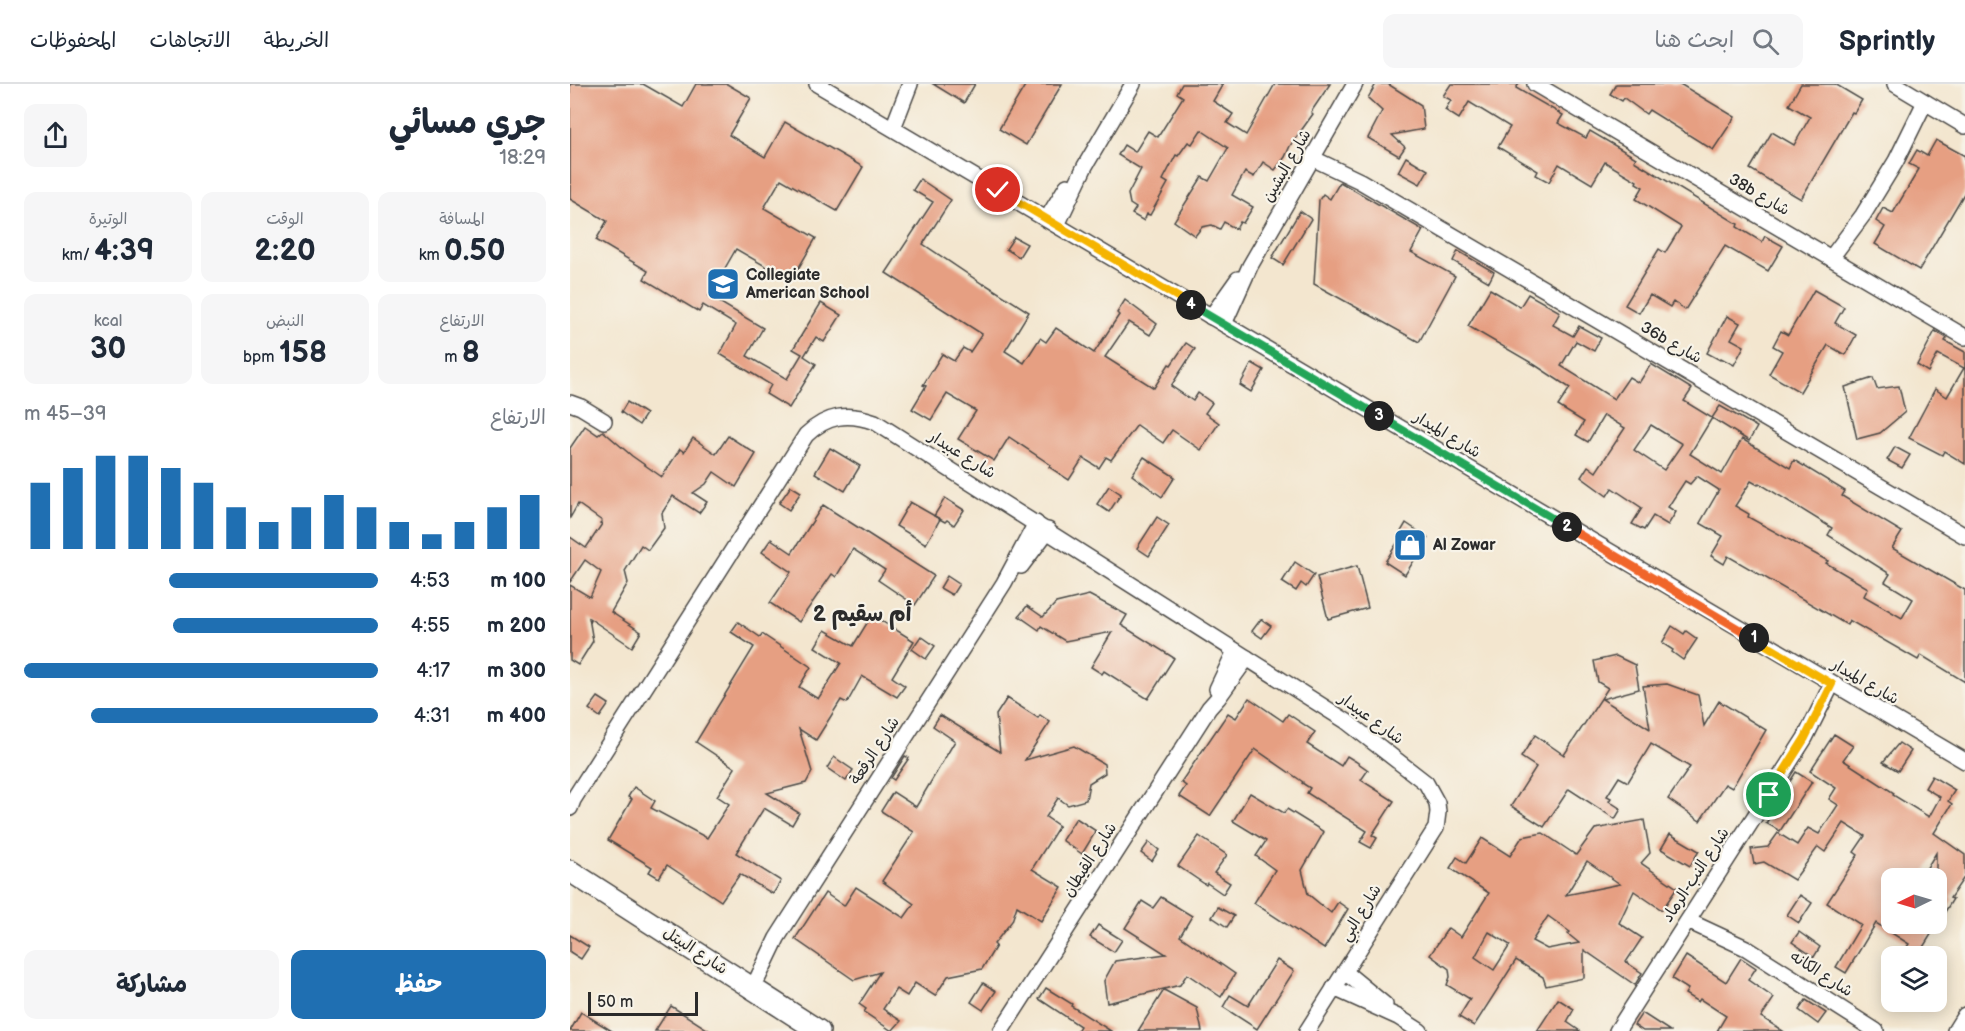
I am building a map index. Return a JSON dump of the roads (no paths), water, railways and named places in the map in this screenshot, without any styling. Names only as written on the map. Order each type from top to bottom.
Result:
[{"type":"street","name":"شارع الميدار","points":[[817,84],[1965,761]]},
{"type":"street","points":[[887,124],[909,84]]},
{"type":"street","points":[[1052,222],[1067,187],[1085,166],[1133,84]]},
{"type":"street","name":"شارع البشين","points":[[1224,324],[1250,266],[1355,84]]},
{"type":"street","name":"38b شارع","points":[[1535,84],[1965,337]]},
{"type":"street","points":[[1895,84],[1965,126]]},
{"type":"street","points":[[1838,262],[1863,215],[1930,105]]},
{"type":"street","name":"36b شارع","points":[[1315,152],[1360,181],[1965,536]]},
{"type":"street","name":"شارع البشين","points":[[1210,316],[1250,266]]},
{"type":"street","points":[[570,403],[604,421]]},
{"type":"street","name":"شارع عبيدار","points":[[571,804],[800,445],[815,427],[827,420],[851,415],[875,422],[1346,721],[1416,774],[1433,793],[1438,813]]},
{"type":"street","name":"شارع الرقعة","points":[[748,985],[762,953],[777,938],[1004,583],[1023,563],[1042,526]]},
{"type":"street","name":"شارع القيطان","points":[[1001,1031],[1241,655]]},
{"type":"street","name":"شارع النب-الرماد","points":[[1617,1031],[1837,687]]},
{"type":"street","name":"شارع البي","points":[[1307,1031],[1432,836],[1438,821],[1438,813]]},
{"type":"street","name":"شارع البيتل","points":[[570,871],[819,1031]]},
{"type":"street","name":"شارع الكانه","points":[[1692,915],[1876,1031]]},
{"type":"street","points":[[1345,972],[1398,1017],[1420,1031]]},
{"type":"street","points":[[1334,988],[1398,1017]]},
{"type":"street","points":[[1955,1031],[1965,1015]]},
{"type":"place","name":"Collegiate American School","points":[[723,284]]},
{"type":"place","name":"Al Zowar","points":[[1410,545]]},
{"type":"district","name":"أم سقيم 2","points":[[862,614]]}]
